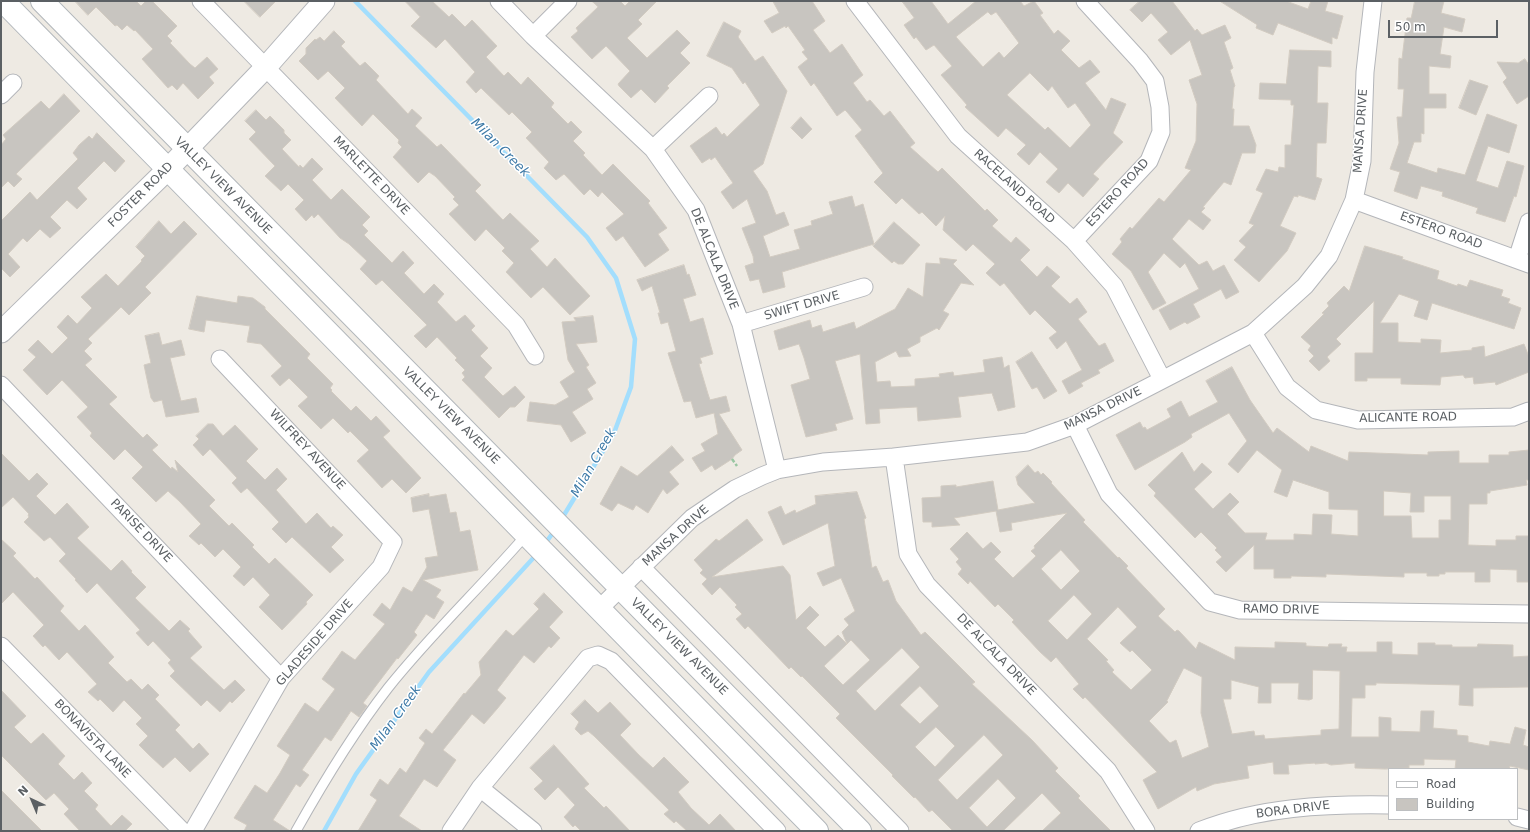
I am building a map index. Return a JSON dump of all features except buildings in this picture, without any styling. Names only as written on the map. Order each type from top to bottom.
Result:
[{"type":"main road","points":[[3,1],[817,831]]},
{"type":"main road","name":"VALLEY VIEW AVENUE","points":[[42,1],[860,831]]},
{"type":"street","name":"MARLETTE DRIVE","points":[[201,1],[516,325],[535,356]]},
{"type":"street","name":"FOSTER ROAD","points":[[1,332],[168,169],[266,67],[324,1]]},
{"type":"street","name":"DE ALCALA DRIVE","points":[[499,1],[533,36],[653,149],[696,210],[741,324],[777,470]]},
{"type":"street","points":[[533,36],[568,1]]},
{"type":"street","name":"RACELAND ROAD","points":[[855,1],[958,136],[1074,241],[1114,286],[1162,379]]},
{"type":"street","name":"ESTERO ROAD","points":[[1074,241],[1149,161],[1161,132],[1160,106],[1156,81],[1140,61],[1085,1]]},
{"type":"street","name":"MANSA DRIVE","points":[[599,608],[692,518],[735,489],[777,470],[822,462],[894,457],[1027,442],[1075,425],[1253,333],[1305,286],[1329,256],[1354,200],[1362,161],[1365,72],[1373,1]]},
{"type":"street","points":[[1,95],[13,83]]},
{"type":"street","points":[[653,149],[709,96]]},
{"type":"street","name":"ESTERO ROAD","points":[[1354,200],[1523,261]]},
{"type":"street","points":[[1523,261],[1529,222]]},
{"type":"street","name":"SWIFT DRIVE","points":[[741,324],[864,287]]},
{"type":"street","name":"ALICANTE ROAD","points":[[1253,333],[1288,387],[1316,410],[1358,420],[1513,416],[1529,411]]},
{"type":"street","name":"WILFREY AVENUE","points":[[220,359],[394,542]]},
{"type":"street","name":"PARISE DRIVE","points":[[1,385],[281,678]]},
{"type":"street","name":"RAMO DRIVE","points":[[1075,425],[1109,494],[1210,602],[1240,610],[1529,614]]},
{"type":"street","name":"DE ALCALA DRIVE","points":[[894,457],[908,554],[927,585],[1108,771],[1146,831]]},
{"type":"street","name":"GLADESIDE DRIVE","points":[[193,831],[281,678],[381,567],[394,542]]},
{"type":"street","points":[[641,567],[900,831]]},
{"type":"street","name":"BONAVISTA LANE","points":[[1,646],[182,831]]},
{"type":"street","points":[[451,831],[480,788],[588,658],[598,655],[611,661],[777,831]]},
{"type":"street","points":[[480,788],[533,831]]},
{"type":"street","name":"BORA DRIVE","points":[[1199,831],[1219,823],[1264,812],[1342,804],[1388,805]]},
{"type":"street","points":[[1518,817],[1529,820]]},
{"type":"lane","points":[[296,831],[329,772],[388,689],[443,624],[511,554],[537,544]]},
{"type":"path","points":[[732,459],[737,466]]},
{"type":"waterway","name":"Milan Creek","points":[[355,1],[587,237],[616,278],[635,339],[631,387],[614,433],[561,520]]},
{"type":"waterway","name":"Milan Creek","points":[[544,545],[555,530]]},
{"type":"waterway","name":"Milan Creek","points":[[324,831],[356,774],[429,672],[537,554]]}]
